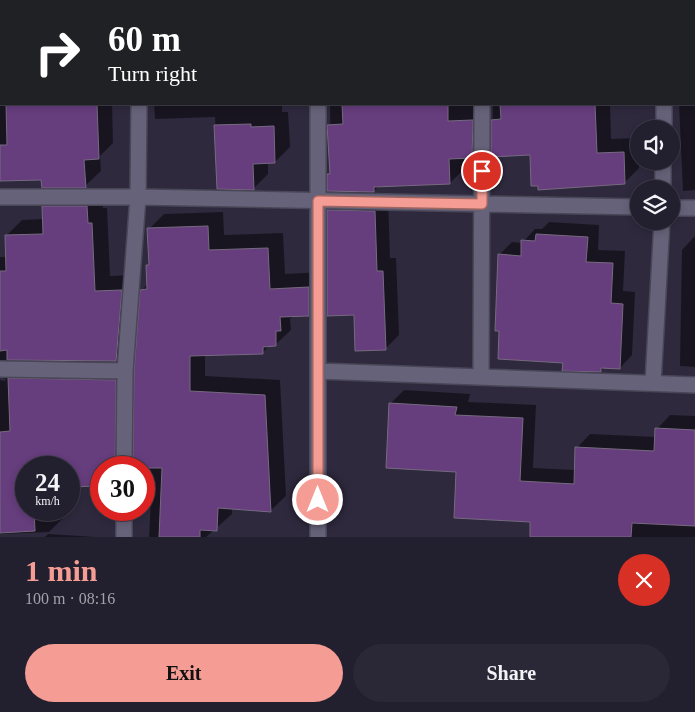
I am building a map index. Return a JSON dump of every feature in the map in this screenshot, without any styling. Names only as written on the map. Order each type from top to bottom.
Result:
[{"type":"street","points":[[124,456],[125,371],[138,197],[140,105]]},
{"type":"street","points":[[318,105],[318,537]]},
{"type":"street","points":[[481,377],[482,105]]},
{"type":"street","points":[[664,105],[664,120]]},
{"type":"street","points":[[0,197],[138,197],[630,207]]},
{"type":"street","points":[[680,208],[695,208]]},
{"type":"street","points":[[653,384],[662,230]]},
{"type":"street","points":[[0,369],[125,371]]},
{"type":"street","points":[[318,371],[695,385]]},
{"type":"street","points":[[124,521],[124,537]]},
{"type":"building","points":[[6,105],[97,105],[99,159],[84,160],[86,188],[42,188],[41,180],[0,181],[0,145],[7,145]]},
{"type":"building","points":[[342,105],[448,105],[448,121],[473,120],[472,158],[449,159],[450,184],[374,187],[374,192],[327,191],[327,174],[330,174],[327,125],[343,124]]},
{"type":"building","points":[[500,105],[595,105],[597,153],[624,152],[625,184],[538,190],[538,186],[531,186],[530,155],[491,157],[491,120],[501,119]]},
{"type":"building","points":[[251,124],[251,127],[274,126],[275,163],[253,164],[254,190],[217,189],[214,125]]},
{"type":"building","points":[[42,206],[87,206],[88,223],[92,223],[95,291],[122,290],[116,361],[7,360],[7,350],[0,351],[0,271],[6,271],[5,235],[43,234]]},
{"type":"building","points":[[327,210],[375,211],[377,271],[383,271],[386,350],[355,351],[354,315],[327,316]]},
{"type":"building","points":[[208,226],[209,250],[268,248],[270,289],[309,287],[309,316],[280,317],[281,331],[276,331],[276,346],[263,347],[263,354],[190,356],[190,391],[265,395],[271,512],[218,508],[217,531],[200,530],[200,537],[159,537],[162,468],[155,468],[155,456],[133,456],[134,371],[140,290],[147,289],[146,265],[149,265],[147,228]]},
{"type":"building","points":[[536,234],[588,237],[586,262],[613,263],[611,303],[623,304],[620,369],[601,368],[601,372],[562,371],[563,363],[498,359],[499,331],[495,331],[498,254],[521,256],[521,240],[535,241]]},
{"type":"building","points":[[8,378],[116,380],[115,456],[90,456],[90,486],[80,487],[80,456],[15,456],[15,521],[35,521],[35,531],[0,533],[0,432],[10,431]]},
{"type":"building","points":[[389,403],[457,407],[455,415],[523,418],[520,481],[574,484],[575,447],[654,451],[655,428],[695,430],[695,526],[632,523],[631,537],[530,537],[530,522],[454,518],[456,472],[386,468]]},
{"type":"route","points":[[318,500],[318,201],[482,204],[482,171]]}]
